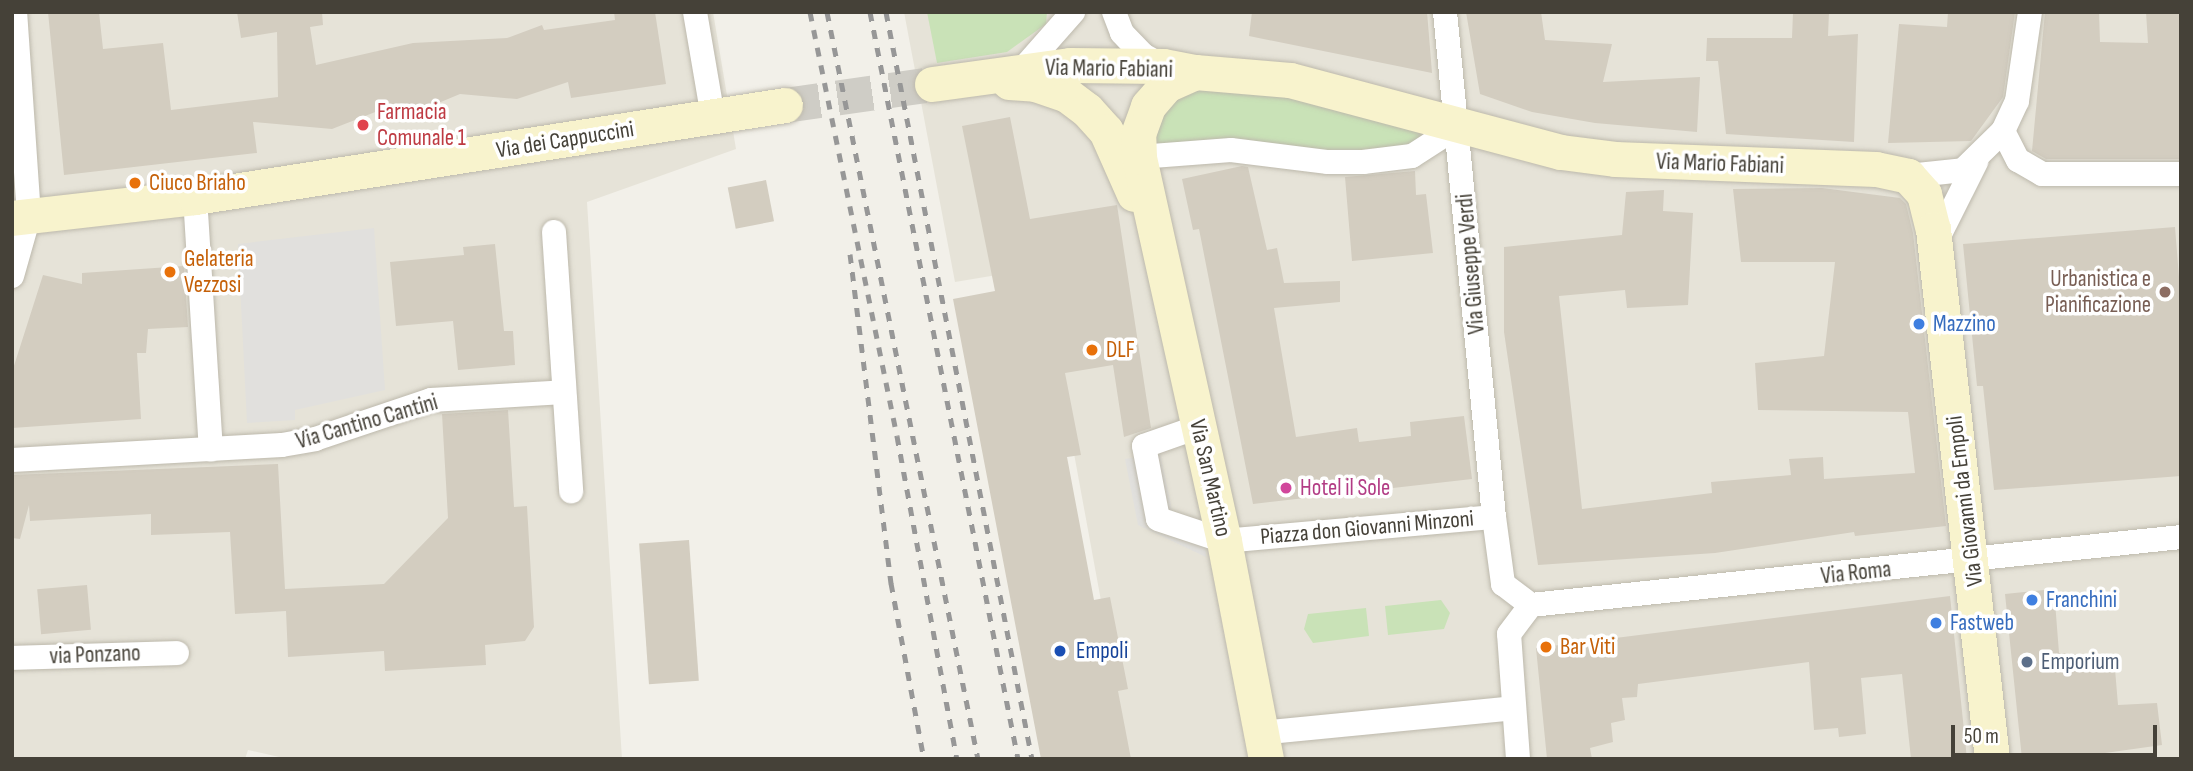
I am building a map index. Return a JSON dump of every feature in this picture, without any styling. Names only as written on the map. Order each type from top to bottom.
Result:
[{"type":"main road","name":"Via Mario Fabiani","points":[[981,80],[1021,71],[1070,65],[1190,70],[1290,80],[1398,105],[1457,127],[1561,152],[1615,159],[1876,169],[1908,176]]},
{"type":"main road","points":[[1151,225],[1139,157],[1138,134],[1148,106],[1166,85],[1190,70]]},
{"type":"main road","points":[[932,84],[981,80],[1035,84],[1066,95],[1087,110],[1106,131],[1151,225]]},
{"type":"main road","name":"Via dei Cappuccini","points":[[21,217],[195,197],[785,105]]},
{"type":"main road","name":"Via Giovanni da Empoli","points":[[1908,176],[1924,194],[1935,244],[1973,561],[1992,759]]},
{"type":"main road","name":"Via San Martino","points":[[1151,225],[1224,541],[1263,746]]},
{"type":"street","points":[[12,276],[21,217],[15,12]]},
{"type":"street","points":[[695,12],[713,117]]},
{"type":"street","points":[[1021,71],[1073,12]]},
{"type":"street","points":[[1114,12],[1122,33],[1143,55],[1190,70]]},
{"type":"street","name":"Via Giuseppe Verdi","points":[[1445,12],[1494,517]]},
{"type":"street","points":[[1935,244],[1980,155],[2003,131],[2017,101],[2030,12]]},
{"type":"street","points":[[1139,157],[1231,150],[1328,162],[1363,162],[1412,156],[1457,127]]},
{"type":"street","points":[[2003,131],[2018,160],[2042,174],[2181,174]]},
{"type":"street","name":"Via Mario Fabiani","points":[[1908,176],[1963,170],[1980,155]]},
{"type":"street","points":[[195,197],[211,449]]},
{"type":"street","points":[[554,232],[571,491]]},
{"type":"street","name":"Via Cantino Cantini","points":[[12,460],[211,449],[315,439],[431,400],[565,393]]},
{"type":"street","name":"Piazza don Giovanni Minzoni","points":[[1198,427],[1144,446],[1158,519],[1224,541],[1494,517],[1503,584],[1531,605]]},
{"type":"street","name":"Via Roma","points":[[1531,605],[1973,561],[2181,537]]},
{"type":"street","points":[[1518,759],[1509,634],[1531,605]]},
{"type":"street","name":"via Ponzano","points":[[12,658],[177,653]]},
{"type":"street","points":[[1263,746],[1514,708]]},
{"type":"shaded area","points":[[12,12],[713,12],[736,149],[587,202],[622,759],[288,759],[248,750],[245,759],[12,759]]},
{"type":"shaded area","points":[[904,12],[2181,12],[2181,759],[1130,759],[1040,268],[955,282]]},
{"type":"shaded area","points":[[374,228],[385,390],[295,410],[295,420],[247,423],[238,244]]},
{"type":"shaded area","points":[[1160,453],[1174,519],[1205,530],[1206,557],[1138,525],[1125,459]]},
{"type":"green space","points":[[927,12],[1047,12],[1046,24],[1007,52],[937,63]]},
{"type":"green space","points":[[1186,75],[1457,127],[1412,156],[1164,152],[1138,134]]},
{"type":"green space","points":[[1441,600],[1450,613],[1444,629],[1388,635],[1385,606]]},
{"type":"green space","points":[[1366,608],[1369,636],[1313,643],[1304,629],[1308,614]]},
{"type":"building","points":[[48,12],[99,12],[103,49],[163,43],[171,110],[278,97],[277,32],[241,38],[237,12],[322,12],[323,25],[310,27],[316,65],[413,43],[507,38],[542,25],[544,30],[615,20],[614,12],[655,12],[666,84],[571,98],[568,82],[517,99],[460,94],[424,109],[388,107],[332,129],[253,122],[257,153],[64,175]]},
{"type":"building","points":[[1252,12],[1427,12],[1432,73],[1249,36]]},
{"type":"building","points":[[1466,12],[1541,12],[1545,40],[1612,44],[1603,82],[1700,77],[1697,132],[1595,123],[1532,112],[1480,94]]},
{"type":"building","points":[[1793,12],[1829,12],[1828,36],[1858,34],[1854,142],[1726,134],[1718,61],[1706,61],[1707,38],[1792,38]]},
{"type":"building","points":[[1948,12],[2015,12],[2003,97],[1971,141],[1888,143],[1899,24],[1947,27]]},
{"type":"building","points":[[2045,12],[2099,12],[2100,42],[2148,43],[2146,12],[2181,12],[2181,159],[2046,159],[2032,151]]},
{"type":"building","points":[[1010,117],[1030,219],[1117,205],[1151,428],[1124,437],[1113,365],[1065,373],[1081,455],[1067,457],[1094,600],[1110,597],[1128,689],[1118,691],[1131,759],[1041,759],[953,299],[995,291],[962,126]]},
{"type":"building","points":[[1248,167],[1267,250],[1277,248],[1284,283],[1340,281],[1340,302],[1274,308],[1296,437],[1357,428],[1359,442],[1411,436],[1410,422],[1464,416],[1472,479],[1253,504],[1199,229],[1193,230],[1182,179]]},
{"type":"building","points":[[1415,171],[1416,195],[1426,194],[1433,253],[1352,261],[1345,177]]},
{"type":"building","points":[[766,180],[774,221],[736,229],[728,187]]},
{"type":"building","points":[[1822,188],[1900,198],[1906,204],[1913,233],[1946,526],[1855,536],[1854,532],[1715,553],[1538,565],[1504,332],[1504,247],[1622,235],[1626,192],[1664,190],[1663,211],[1693,213],[1688,305],[1627,308],[1625,290],[1559,296],[1582,509],[1712,493],[1711,482],[1791,475],[1789,459],[1823,457],[1824,479],[1915,473],[1908,412],[1758,410],[1755,363],[1824,356],[1835,262],[1741,262],[1733,189]]},
{"type":"building","points":[[2175,227],[2181,302],[2181,476],[1994,490],[1983,386],[1977,386],[1963,244]]},
{"type":"building","points":[[495,244],[504,331],[513,331],[515,365],[458,370],[453,321],[396,326],[390,262],[464,255],[463,247]]},
{"type":"building","points":[[184,266],[188,327],[148,329],[146,353],[137,353],[141,419],[12,428],[12,372],[43,275],[82,284],[82,273]]},
{"type":"building","points":[[508,410],[514,507],[527,506],[534,627],[525,641],[485,645],[486,665],[385,671],[384,651],[288,657],[286,611],[235,614],[230,532],[151,535],[151,514],[30,521],[29,505],[20,539],[12,538],[12,475],[278,464],[285,589],[384,584],[448,518],[442,414]]},
{"type":"building","points":[[689,540],[699,681],[649,684],[639,543]]},
{"type":"building","points":[[87,585],[91,630],[41,634],[37,589]]},
{"type":"building","points":[[2054,589],[2059,653],[2114,657],[2118,705],[2157,703],[2162,745],[2105,753],[2105,759],[2022,759],[2005,594]]},
{"type":"building","points":[[1950,596],[1967,759],[1911,759],[1902,674],[1861,678],[1866,734],[1839,737],[1838,728],[1814,730],[1809,662],[1638,684],[1637,697],[1622,698],[1625,720],[1611,723],[1613,742],[1590,748],[1592,759],[1547,759],[1536,648]]},
{"type":"tunnel","points":[[785,105],[932,84]]},
{"type":"railway","points":[[810,12],[897,436],[957,759]]},
{"type":"railway","points":[[827,12],[978,759]]},
{"type":"railway","points":[[870,12],[1018,759]]},
{"type":"railway","points":[[886,12],[1032,759]]},
{"type":"railway","points":[[850,254],[891,583],[924,759]]},
{"type":"place","name":"Farmacia Comunale 1","points":[[363,125]]},
{"type":"place","name":"Ciuco Briaho","points":[[135,183]]},
{"type":"place","name":"Gelateria Vezzosi","points":[[170,272]]},
{"type":"place","name":"Urbanistica e Pianificazione","points":[[2165,292]]},
{"type":"place","name":"Mazzino","points":[[1919,324]]},
{"type":"place","name":"DLF","points":[[1092,350]]},
{"type":"place","name":"Hotel il Sole","points":[[1286,488]]},
{"type":"place","name":"Franchini","points":[[2032,600]]},
{"type":"place","name":"Fastweb","points":[[1936,623]]},
{"type":"place","name":"Bar Viti","points":[[1546,647]]},
{"type":"place","name":"Empoli","points":[[1060,651]]},
{"type":"place","name":"Emporium","points":[[2027,662]]}]
